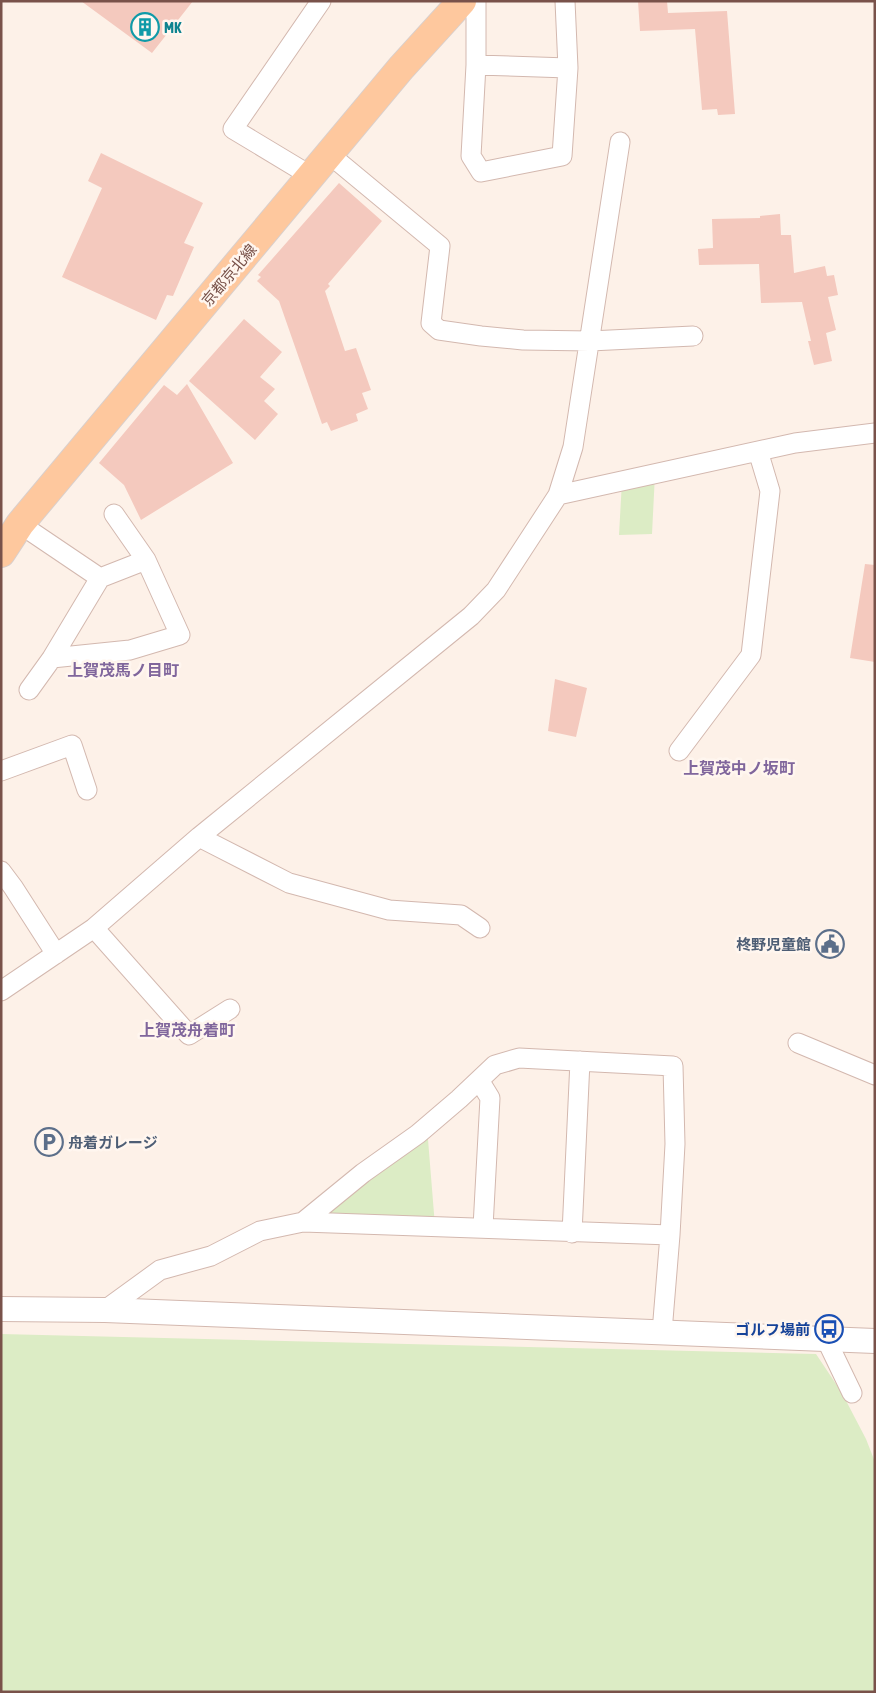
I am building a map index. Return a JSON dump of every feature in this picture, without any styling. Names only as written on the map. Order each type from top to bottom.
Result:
[{"type":"main road","name":"京都京北線","points":[[1,553],[20,524],[329,154],[401,68],[462,1]]},
{"type":"street","points":[[312,176],[233,129],[321,1]]},
{"type":"street","points":[[476,1],[476,66],[471,156],[481,172],[562,156],[568,68],[565,1]]},
{"type":"street","points":[[476,66],[568,68]]},
{"type":"street","points":[[1,991],[94,928],[199,837],[471,616],[496,590],[558,495],[573,447],[620,142]]},
{"type":"street","points":[[329,154],[440,246],[431,323],[439,330],[523,340],[590,341],[693,336]]},
{"type":"street","points":[[558,495],[795,443],[875,433]]},
{"type":"street","points":[[679,751],[751,655],[770,491],[758,451]]},
{"type":"street","points":[[52,658],[130,650],[180,635],[146,560],[114,514]]},
{"type":"street","points":[[20,524],[100,578]]},
{"type":"street","points":[[29,690],[52,658],[100,578],[146,560]]},
{"type":"street","points":[[1,771],[72,745],[87,790]]},
{"type":"street","points":[[199,837],[289,883],[389,910],[461,915],[480,928]]},
{"type":"street","points":[[1,871],[14,887],[56,954]]},
{"type":"street","points":[[94,928],[189,1035],[230,1009]]},
{"type":"street","points":[[798,1043],[875,1075]]},
{"type":"street","points":[[303,1222],[363,1174],[418,1134],[495,1065],[519,1058],[673,1066],[675,1144],[662,1332]]},
{"type":"street","points":[[572,1232],[580,1062]]},
{"type":"street","points":[[479,1080],[490,1098],[483,1228]]},
{"type":"street","points":[[105,1310],[160,1270],[210,1256],[260,1231],[303,1222],[670,1235]]},
{"type":"street","points":[[1,1309],[105,1310],[875,1341]]},
{"type":"street","points":[[826,1339],[852,1393]]},
{"type":"green space","points":[[655,474],[652,534],[619,535],[622,481]]},
{"type":"green space","points":[[427,1127],[435,1226],[314,1222]]},
{"type":"green space","points":[[1,1334],[816,1354],[842,1393],[866,1439],[875,1462],[875,1692],[1,1692]]},
{"type":"building","name":"MK","points":[[81,1],[193,1],[152,53]]},
{"type":"building","points":[[638,1],[667,1],[668,13],[727,11],[735,114],[718,115],[717,109],[702,110],[695,29],[640,31]]},
{"type":"building","points":[[101,153],[203,203],[184,243],[194,247],[173,296],[167,295],[156,320],[62,277],[102,188],[88,181]]},
{"type":"building","points":[[339,183],[382,221],[328,284],[330,286],[325,291],[345,351],[356,348],[371,390],[362,393],[368,409],[356,414],[358,421],[331,431],[327,422],[322,424],[279,301],[257,281],[261,277],[258,275]]},
{"type":"building","points":[[780,214],[781,235],[791,235],[794,273],[825,266],[827,276],[834,275],[838,295],[828,297],[836,330],[826,333],[832,361],[814,365],[808,341],[811,341],[802,302],[761,303],[759,264],[699,265],[698,249],[713,248],[712,219],[760,218],[760,216]]},
{"type":"building","points":[[244,319],[282,352],[260,377],[275,389],[264,401],[278,414],[255,440],[189,381]]},
{"type":"building","points":[[187,384],[233,463],[141,520],[124,485],[99,463],[164,385],[177,395]]},
{"type":"building","points":[[865,564],[875,565],[875,662],[850,658]]},
{"type":"building","points":[[555,679],[587,688],[576,737],[548,731]]},
{"type":"place","name":"MK","points":[[145,27]]},
{"type":"place","name":"柊野児童館","points":[[830,944]]},
{"type":"place","name":"舟着ガレージ","points":[[49,1142]]},
{"type":"place","name":"ゴルフ場前","points":[[829,1329]]},
{"type":"district","name":"上賀茂馬ノ目町","points":[[123,670]]},
{"type":"district","name":"上賀茂中ノ坂町","points":[[739,768]]},
{"type":"district","name":"上賀茂舟着町","points":[[187,1030]]}]
